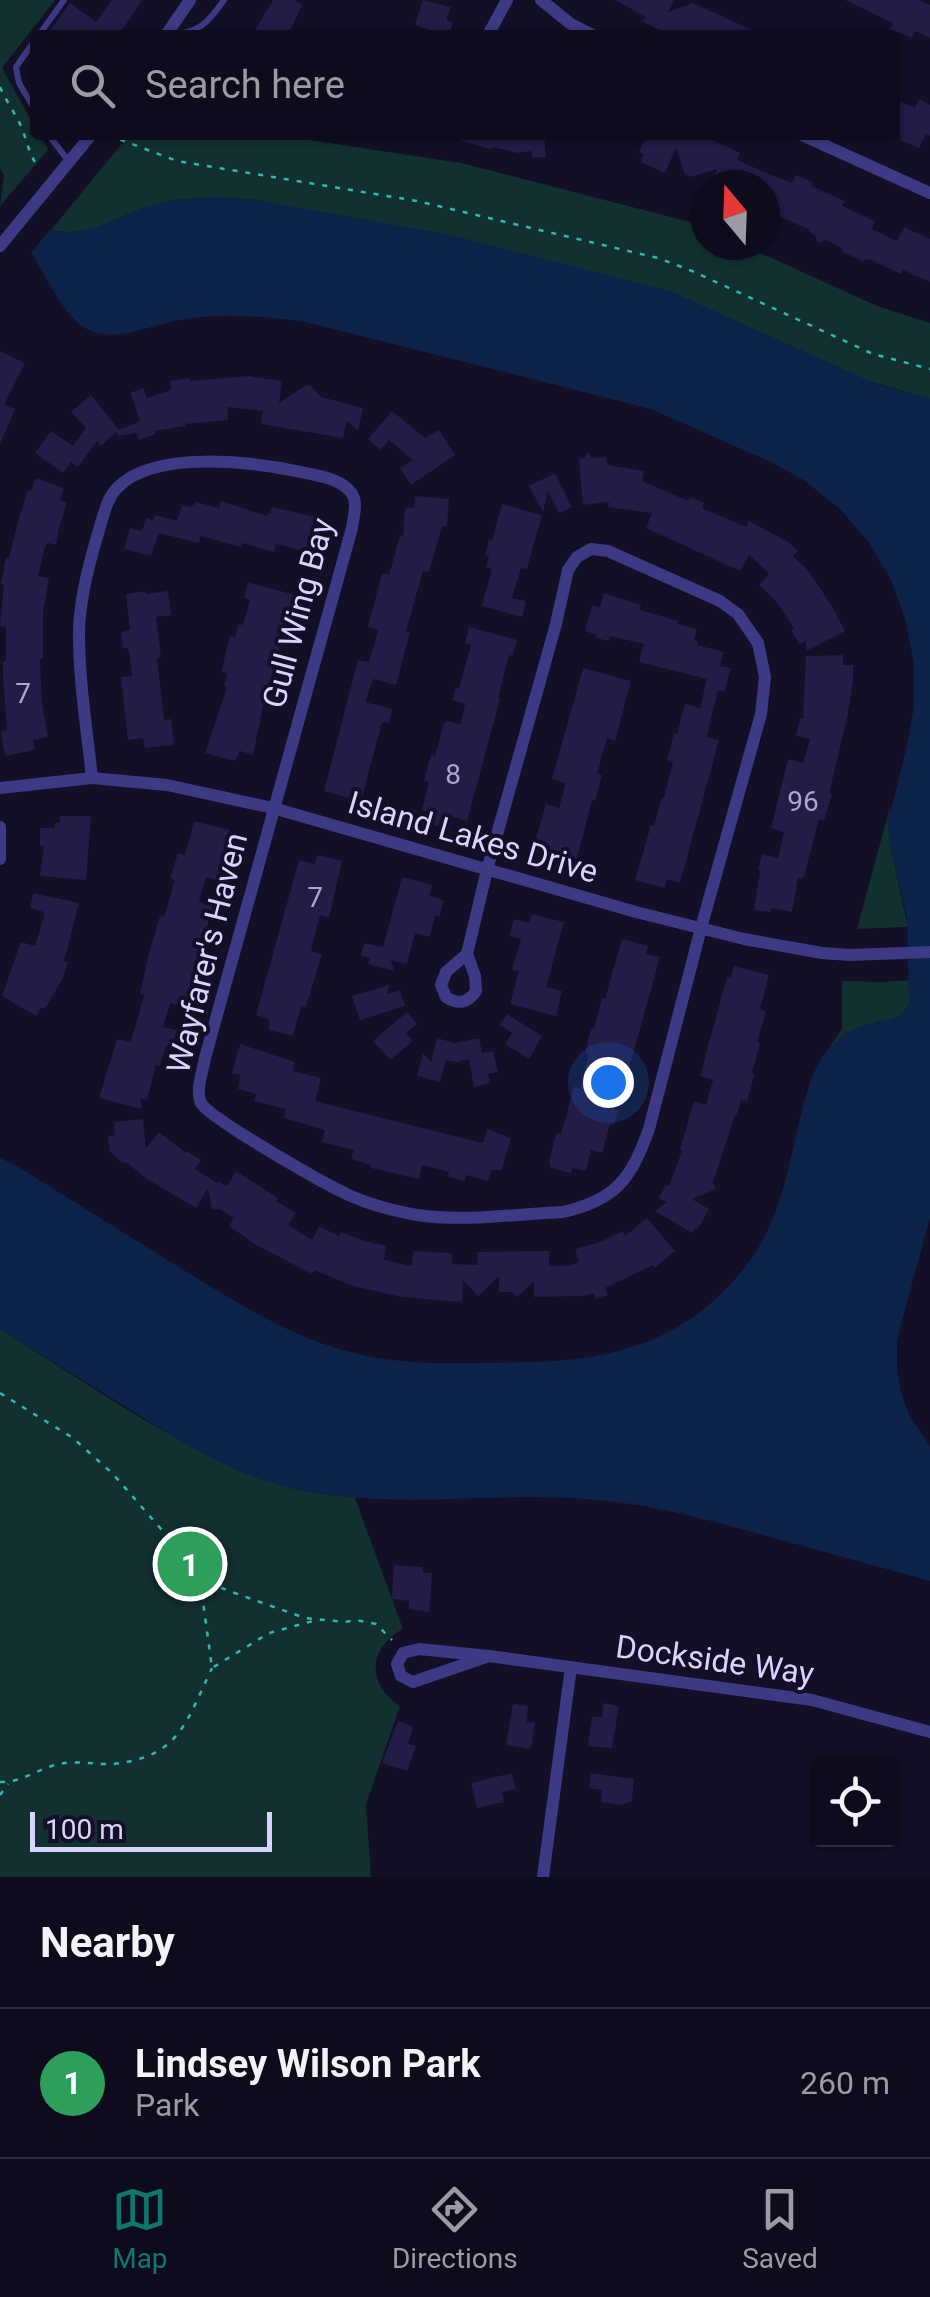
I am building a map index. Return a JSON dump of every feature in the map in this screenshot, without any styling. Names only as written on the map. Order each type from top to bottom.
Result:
[{"type":"street","points":[[170,30],[190,0]]},
{"type":"street","points":[[491,30],[507,0]]},
{"type":"street","points":[[540,0],[567,29]]},
{"type":"street","points":[[0,246],[87,140]]},
{"type":"street","points":[[813,140],[930,193]]},
{"type":"street","name":"Gull Wing Bay","points":[[92,778],[82,709],[78,630],[88,568],[115,489],[130,478],[170,465],[255,462],[341,484],[354,495],[355,507],[273,808]]},
{"type":"street","points":[[467,954],[568,570],[576,557],[591,549],[608,551],[720,601],[738,614],[758,643],[765,677],[762,714],[702,928]]},
{"type":"street","name":"Island Lakes Drive","points":[[0,788],[92,778],[166,785],[273,808],[488,870],[793,950],[850,955],[930,952]]},
{"type":"street","name":"Wayfarer's Haven","points":[[273,808],[205,1058],[198,1091],[201,1103],[220,1120],[329,1186],[387,1208],[437,1217],[563,1212],[608,1196],[640,1157],[650,1129],[702,928]]},
{"type":"street","points":[[0,827],[0,859]]},
{"type":"street","name":"Dockside Way","points":[[490,1656],[413,1682],[408,1682],[398,1670],[403,1653],[419,1648],[490,1656],[812,1700],[930,1732]]},
{"type":"street","points":[[544,1877],[572,1667]]},
{"type":"lane","points":[[42,30],[64,0]]},
{"type":"lane","points":[[197,30],[224,0]]},
{"type":"lane","points":[[30,47],[16,67],[19,83],[30,102]]},
{"type":"lane","points":[[54,140],[69,162]]},
{"type":"path","points":[[0,87],[38,168]]},
{"type":"path","points":[[121,140],[178,161],[417,201],[658,258],[873,354],[930,368]]},
{"type":"path","points":[[0,1393],[74,1438],[113,1474],[182,1552],[200,1579],[212,1668]]},
{"type":"path","points":[[200,1579],[228,1592],[319,1620],[376,1624],[403,1653]]},
{"type":"path","points":[[0,1782],[59,1764],[111,1764],[162,1751],[181,1732],[212,1668],[269,1633],[319,1620]]},
{"type":"path","points":[[0,1795],[10,1782]]},
{"type":"green space","points":[[0,0],[55,0],[2,68],[30,118],[30,140],[43,140],[48,150],[0,206],[4,175],[0,168]]},
{"type":"green space","points":[[125,140],[310,140],[461,163],[690,222],[690,260],[776,260],[877,306],[930,323],[930,399],[256,200],[179,200],[140,209],[92,229],[51,230]]},
{"type":"green space","points":[[890,807],[889,838],[907,923],[930,926],[857,929]]},
{"type":"green space","points":[[930,979],[904,1014],[876,1022],[822,1058],[842,1029],[842,981]]},
{"type":"green space","points":[[0,1329],[196,1449],[287,1487],[355,1498],[403,1629],[383,1646],[376,1667],[381,1688],[400,1706],[366,1804],[371,1877],[0,1877]]},
{"type":"water","points":[[219,197],[446,234],[670,291],[874,383],[930,399],[930,1218],[901,1324],[897,1368],[909,1415],[930,1446],[930,1581],[709,1521],[628,1504],[522,1497],[395,1500],[311,1492],[269,1482],[196,1450],[0,1329],[0,1158],[249,1309],[335,1348],[401,1361],[466,1363],[589,1357],[642,1343],[691,1318],[714,1301],[761,1244],[783,1189],[811,1081],[826,1052],[847,1033],[893,1018],[909,1004],[907,919],[888,823],[914,706],[914,664],[906,622],[891,580],[868,541],[838,507],[803,480],[651,409],[305,322],[214,316],[125,333],[95,332],[69,314],[31,253],[50,230],[79,231],[156,204]]},
{"type":"building","points":[[112,0],[142,0],[122,30],[51,30],[70,3],[96,22]]},
{"type":"building","points":[[273,0],[294,0],[302,5],[290,30],[255,30]]},
{"type":"building","points":[[423,0],[451,7],[446,20],[453,22],[451,30],[415,25]]},
{"type":"building","points":[[615,0],[674,0],[668,12],[693,3],[752,30],[659,30],[642,21],[646,17]]},
{"type":"building","points":[[845,0],[919,0],[930,5],[930,38],[915,31],[912,38],[890,29],[893,23]]},
{"type":"building","points":[[919,99],[930,105],[930,136],[926,134],[919,148],[900,140],[900,101],[915,108]]},
{"type":"building","points":[[459,140],[544,140],[546,157],[532,158],[532,151],[491,149]]},
{"type":"building","points":[[645,140],[712,140],[740,153],[737,160],[760,170],[690,170],[690,177],[685,174],[676,148],[665,173],[641,162],[644,154],[639,152]]},
{"type":"building","points":[[796,175],[813,182],[811,186],[845,201],[842,206],[875,221],[872,229],[897,241],[904,227],[930,239],[930,282],[871,260],[864,262],[826,240],[818,243],[810,230],[780,217],[780,178],[792,183]]},
{"type":"building","points":[[0,351],[25,363],[4,405],[15,409],[0,444]]},
{"type":"building","points":[[248,376],[282,381],[279,403],[306,385],[321,397],[363,408],[358,430],[347,421],[343,438],[261,424],[263,411],[227,407],[228,420],[185,424],[154,431],[156,434],[139,440],[137,433],[118,436],[116,432],[101,446],[97,441],[78,467],[71,462],[63,473],[35,453],[51,431],[73,446],[86,428],[71,412],[91,395],[119,430],[140,421],[130,393],[143,388],[147,398],[171,390],[170,381]]},
{"type":"building","points":[[392,411],[425,438],[439,430],[455,455],[411,485],[400,468],[413,460],[389,440],[381,450],[368,439]]},
{"type":"building","points":[[588,452],[592,458],[606,457],[607,465],[644,471],[642,481],[688,501],[690,497],[704,503],[702,508],[746,527],[749,521],[788,542],[798,551],[793,556],[807,569],[845,631],[806,651],[806,641],[799,644],[791,630],[794,628],[776,601],[759,585],[769,574],[749,555],[740,571],[646,528],[652,513],[608,507],[609,502],[583,505],[579,459]]},
{"type":"building","points":[[555,473],[572,507],[559,513],[548,491],[543,512],[529,486]]},
{"type":"building","points":[[36,478],[64,488],[60,500],[67,503],[56,545],[48,543],[45,547],[38,576],[49,578],[40,659],[48,737],[33,740],[35,750],[5,756],[1,732],[7,730],[3,676],[6,627],[0,626],[4,585],[1,584],[20,514]]},
{"type":"building","points":[[415,496],[449,499],[447,526],[442,526],[429,572],[423,571],[396,685],[373,679],[365,702],[392,709],[389,723],[382,722],[361,801],[324,791],[358,660],[369,662],[378,630],[368,627],[382,573],[389,575],[400,535],[403,536],[405,507],[414,508]]},
{"type":"building","points":[[221,501],[267,516],[272,507],[316,517],[313,529],[323,532],[317,554],[313,552],[311,560],[298,556],[300,550],[276,544],[274,552],[201,536],[199,543],[159,533],[151,556],[124,549],[130,528],[142,531],[146,518],[153,520],[155,515],[177,521],[182,505],[191,507],[196,502],[219,508]]},
{"type":"building","points":[[502,504],[542,515],[527,569],[521,568],[512,598],[526,601],[522,617],[482,606],[492,569],[486,567],[489,557],[485,556]]},
{"type":"building","points":[[248,582],[295,595],[253,755],[240,751],[235,761],[205,753],[227,687],[227,673],[221,672],[230,636],[235,637],[239,624],[243,625],[250,600],[244,598]]},
{"type":"building","points":[[168,591],[171,615],[156,617],[161,657],[157,658],[164,720],[171,719],[174,745],[145,748],[143,738],[128,740],[121,677],[132,676],[129,651],[123,648],[121,632],[130,630],[126,594]]},
{"type":"building","points":[[604,593],[697,629],[697,645],[724,652],[720,666],[731,668],[724,692],[718,690],[710,722],[707,737],[719,740],[680,883],[667,879],[665,888],[635,880],[651,825],[654,826],[664,798],[673,762],[667,760],[674,733],[677,734],[685,704],[700,708],[707,679],[639,662],[644,644],[610,636],[608,641],[585,631],[592,605],[600,607]]},
{"type":"building","points":[[469,627],[517,640],[513,656],[509,655],[467,821],[453,817],[450,829],[429,824],[432,813],[422,810],[429,782],[424,780],[444,723],[460,724],[465,704],[452,700],[471,645],[465,643]]},
{"type":"building","points":[[843,655],[843,665],[853,665],[853,681],[824,821],[819,819],[804,876],[798,878],[792,912],[754,910],[762,854],[778,858],[784,832],[771,828],[788,759],[803,763],[810,739],[796,736],[803,719],[806,656]]},
{"type":"building","points":[[583,668],[631,681],[615,741],[607,738],[597,774],[602,775],[576,863],[547,855],[550,846],[535,842],[546,804],[559,808],[566,783],[552,779]]},
{"type":"building","points":[[60,816],[91,816],[86,880],[40,876],[44,846],[40,846],[40,828],[55,828]]},
{"type":"building","points":[[194,821],[230,830],[229,843],[219,881],[206,877],[199,902],[213,906],[184,1007],[170,1003],[163,1027],[177,1030],[172,1048],[166,1046],[160,1066],[156,1065],[147,1100],[140,1098],[142,1109],[99,1098],[117,1039],[131,1042],[144,995],[140,994],[149,953],[175,880],[170,879],[178,853],[185,855]]},
{"type":"building","points":[[317,855],[342,861],[329,918],[320,915],[311,951],[322,954],[293,1036],[269,1030],[269,1019],[256,1015],[299,860],[315,864]]},
{"type":"building","points":[[402,877],[432,885],[429,896],[444,900],[440,916],[435,915],[430,937],[415,933],[407,964],[391,960],[394,971],[368,964],[370,958],[361,956],[364,943],[383,947]]},
{"type":"building","points":[[33,893],[79,903],[63,978],[36,1016],[2,996],[21,942],[35,946],[44,917],[44,912],[30,908]]},
{"type":"building","points":[[532,914],[564,922],[546,987],[562,991],[556,1016],[510,1004],[519,971],[512,970],[521,939],[509,936],[514,919],[529,923]]},
{"type":"building","points":[[622,939],[648,946],[646,954],[660,957],[624,1086],[609,1082],[602,1106],[618,1110],[614,1125],[610,1124],[602,1153],[591,1150],[586,1171],[572,1168],[571,1173],[551,1168],[556,1133],[561,1134],[574,1087],[580,1089],[591,1028],[594,1029],[602,998],[605,999]]},
{"type":"building","points":[[734,966],[769,975],[760,1009],[766,1011],[757,1042],[760,1043],[755,1073],[747,1101],[741,1100],[735,1115],[713,1183],[716,1189],[692,1199],[709,1209],[692,1233],[655,1211],[667,1202],[659,1198],[669,1186],[682,1151],[694,1101],[706,1105],[713,1080],[700,1076],[727,977],[731,978]]},
{"type":"building","points":[[389,985],[387,994],[400,990],[405,1006],[360,1020],[352,996]]},
{"type":"building","points":[[407,1012],[417,1024],[406,1033],[413,1041],[390,1060],[373,1041]]},
{"type":"building","points":[[507,1014],[542,1036],[529,1059],[505,1044],[512,1033],[499,1025]]},
{"type":"building","points":[[437,1038],[455,1043],[479,1038],[482,1053],[493,1051],[498,1072],[488,1074],[490,1083],[474,1087],[469,1059],[446,1060],[440,1082],[417,1076],[423,1053],[431,1062]]},
{"type":"building","points":[[240,1044],[295,1062],[293,1071],[321,1078],[315,1101],[483,1143],[487,1129],[511,1138],[502,1170],[491,1170],[488,1181],[466,1175],[465,1181],[422,1165],[419,1179],[351,1159],[354,1150],[322,1142],[325,1130],[284,1118],[286,1109],[254,1101],[256,1094],[238,1089],[240,1075],[232,1073]]},
{"type":"building","points":[[143,1119],[146,1148],[159,1132],[201,1160],[195,1169],[217,1183],[227,1186],[236,1171],[278,1198],[276,1201],[296,1213],[288,1225],[312,1240],[319,1226],[339,1236],[341,1232],[386,1246],[384,1260],[412,1266],[413,1251],[452,1253],[452,1264],[478,1265],[477,1252],[549,1251],[549,1266],[566,1266],[579,1262],[575,1249],[623,1231],[625,1236],[647,1218],[675,1251],[655,1268],[653,1265],[605,1288],[608,1295],[595,1299],[594,1293],[534,1297],[534,1281],[517,1297],[512,1292],[499,1292],[499,1276],[478,1296],[463,1280],[462,1302],[402,1297],[353,1286],[314,1270],[312,1274],[256,1245],[229,1226],[234,1218],[219,1209],[212,1210],[208,1188],[196,1208],[123,1163],[110,1152],[108,1136],[115,1135],[114,1122]]},
{"type":"building","points":[[394,1565],[423,1567],[423,1573],[432,1573],[429,1612],[409,1609],[409,1601],[392,1599]]},
{"type":"building","points":[[603,1703],[619,1706],[612,1748],[588,1746],[592,1717],[602,1717]]},
{"type":"building","points":[[513,1704],[528,1706],[526,1723],[535,1722],[531,1749],[506,1745]]},
{"type":"building","points":[[398,1721],[413,1726],[408,1744],[416,1746],[407,1771],[382,1763]]},
{"type":"building","points":[[512,1773],[516,1789],[502,1792],[504,1802],[477,1808],[471,1783]]},
{"type":"building","points":[[591,1773],[634,1779],[632,1801],[621,1805],[601,1802],[602,1790],[589,1788]]},
{"type":"place","name":"Lindsey Wilson Park","points":[[190,1564]]}]
